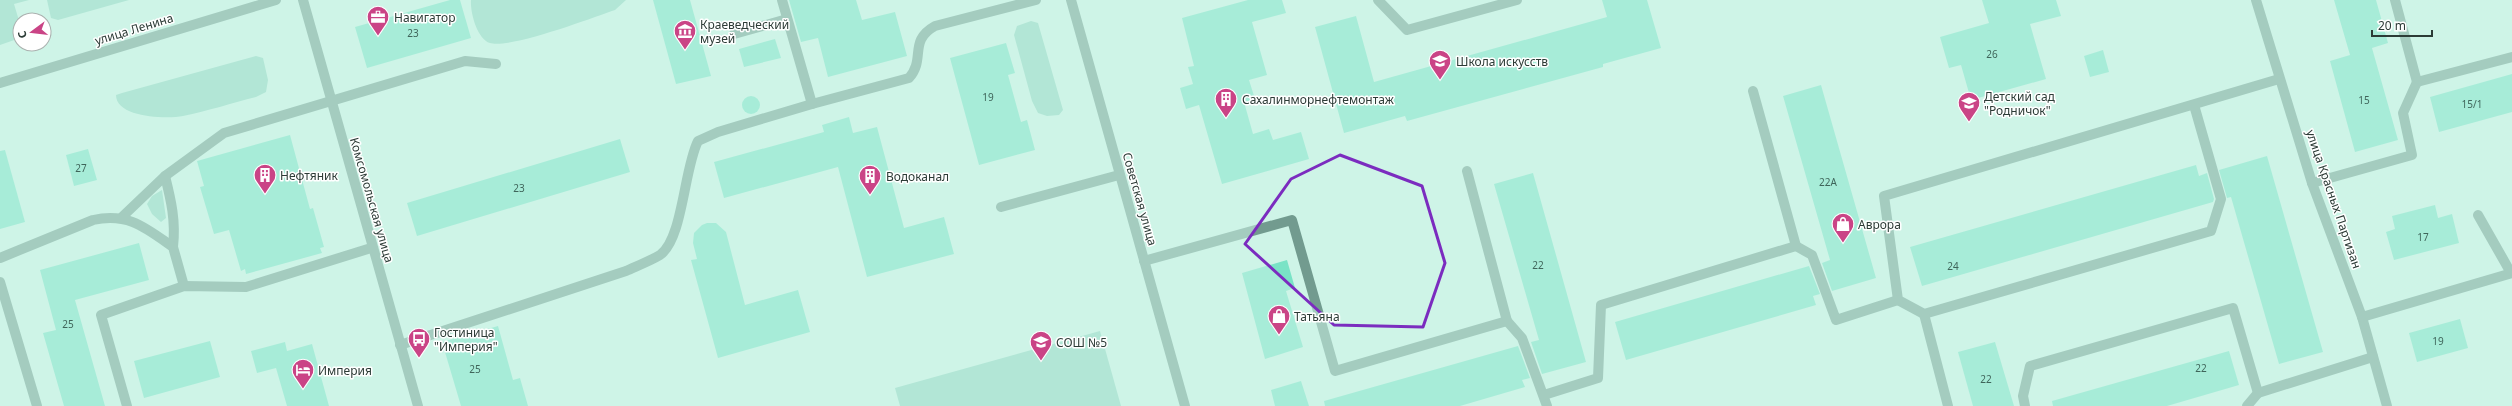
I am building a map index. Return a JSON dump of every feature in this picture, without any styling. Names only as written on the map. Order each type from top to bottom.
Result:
[{"type":"street","name":"улица Ленина","points":[[0,83],[276,0]]},
{"type":"street","name":"Комсомольская улица","points":[[303,0],[371,248],[418,406]]},
{"type":"street","points":[[782,0],[812,104]]},
{"type":"street","points":[[400,345],[626,271],[661,254],[671,239],[679,217],[691,160],[698,141],[718,132],[812,104],[909,78],[916,66],[920,38],[925,31],[935,26],[1036,0]]},
{"type":"street","name":"Советская улица","points":[[1071,0],[1185,406]]},
{"type":"street","points":[[1378,0],[1407,30],[1517,0]]},
{"type":"street","name":"улица Красных Партизан","points":[[2256,0],[2312,183],[2362,317],[2387,406]]},
{"type":"street","points":[[2312,183],[2412,155],[2403,113],[2418,82],[2395,0]]},
{"type":"street","points":[[734,34],[787,19]]},
{"type":"street","points":[[2418,82],[2512,57]]},
{"type":"street","points":[[122,218],[165,176],[224,133],[465,61],[496,64]]},
{"type":"street","points":[[1898,300],[1884,196],[2280,79]]},
{"type":"street","points":[[1753,91],[1796,246],[1812,256],[1836,320],[1898,300],[1924,314],[2211,231],[2221,198],[2194,105]]},
{"type":"street","points":[[1467,171],[1507,321],[1522,338],[1547,406]]},
{"type":"street","points":[[1001,207],[1119,175]]},
{"type":"street","points":[[165,176],[173,207],[175,228],[173,247],[184,286]]},
{"type":"street","points":[[2362,317],[2512,273],[2478,215]]},
{"type":"street","points":[[0,258],[93,220],[107,217],[122,218],[135,222],[173,247]]},
{"type":"street","points":[[1144,260],[1292,220],[1335,371],[1507,321]]},
{"type":"street","points":[[1544,395],[1598,378],[1601,305],[1796,246]]},
{"type":"street","points":[[127,406],[101,315],[184,286],[246,287],[371,248]]},
{"type":"street","points":[[0,282],[37,406]]},
{"type":"street","points":[[2025,406],[2023,396],[2030,366],[2233,308],[2258,393]]},
{"type":"street","points":[[1924,314],[1948,406]]},
{"type":"street","points":[[2247,406],[2258,393],[2373,357]]},
{"type":"highlighted area","points":[[1340,155],[1422,186],[1445,263],[1423,327],[1334,325],[1245,244],[1291,179]]},
{"type":"green space","points":[[0,0],[29,0],[14,4],[16,12],[12,12],[12,41],[0,45]]},
{"type":"green space","points":[[47,0],[129,0],[58,20],[52,18],[52,12],[50,12]]},
{"type":"green space","points":[[471,0],[626,0],[615,10],[551,32],[515,42],[500,44],[490,43],[481,36],[473,18]]},
{"type":"green space","points":[[1031,21],[1038,23],[1063,110],[1059,115],[1047,116],[1038,113],[1032,101],[1014,35],[1017,26]]},
{"type":"green space","points":[[256,56],[263,58],[268,80],[266,92],[256,97],[202,112],[176,117],[155,117],[133,113],[118,103],[116,95]]},
{"type":"green space","points":[[162,190],[166,218],[161,222],[152,214],[147,204],[152,196]]},
{"type":"green space","name":"СОШ №5","points":[[1100,331],[1121,406],[900,406],[895,388]]},
{"type":"building","points":[[450,0],[460,0],[471,38],[367,68],[355,27]]},
{"type":"building","name":"Краеведческий музей","points":[[653,0],[690,0],[711,76],[676,84]]},
{"type":"building","points":[[789,0],[856,0],[862,20],[895,12],[907,56],[828,77],[818,38],[801,42]]},
{"type":"building","name":"Сахалинморнефтемонтаж","points":[[1248,0],[1282,0],[1286,13],[1252,22],[1267,75],[1249,80],[1255,99],[1244,102],[1253,134],[1269,129],[1273,140],[1301,132],[1309,159],[1222,184],[1199,105],[1186,109],[1180,88],[1193,84],[1188,67],[1194,66],[1182,18]]},
{"type":"building","points":[[1602,0],[1647,0],[1661,48],[1603,64],[1603,67],[1407,121],[1405,116],[1344,133],[1315,27],[1356,16],[1374,82],[1607,17]]},
{"type":"building","points":[[1982,0],[2056,0],[2061,16],[2030,24],[2046,79],[1971,100],[1961,65],[1949,68],[1940,37],[1989,23]]},
{"type":"building","points":[[2334,0],[2376,0],[2388,43],[2372,48],[2398,140],[2355,152],[2330,61],[2350,55]]},
{"type":"building","points":[[775,39],[781,58],[744,67],[739,49]]},
{"type":"building","points":[[1006,43],[1015,73],[1008,75],[1021,122],[1027,120],[1035,150],[979,165],[950,58]]},
{"type":"building","points":[[2103,50],[2109,72],[2090,77],[2084,56]]},
{"type":"building","points":[[2512,74],[2512,112],[2439,132],[2430,97]]},
{"type":"building","points":[[1821,85],[1876,278],[1832,291],[1822,263],[1830,260],[1783,96]]},
{"type":"building","points":[[751,96],[757,99],[760,105],[757,111],[751,114],[745,111],[742,105],[745,99]]},
{"type":"building","name":"Водоканал","points":[[849,117],[853,133],[877,127],[904,228],[944,217],[954,254],[867,277],[838,167],[724,198],[714,162],[824,132],[822,125]]},
{"type":"building","name":"Нефтяник","points":[[290,135],[310,209],[313,208],[324,247],[320,248],[322,253],[246,274],[245,269],[241,271],[229,230],[214,234],[200,187],[204,186],[197,161]]},
{"type":"building","points":[[620,139],[630,172],[417,236],[407,203]]},
{"type":"building","points":[[88,149],[97,180],[74,186],[66,155]]},
{"type":"building","points":[[5,150],[25,222],[0,229],[0,151]]},
{"type":"building","points":[[2267,156],[2323,352],[2279,364],[2231,197],[2227,198],[2219,170]]},
{"type":"building","points":[[2196,165],[2199,176],[2207,173],[2214,199],[2213,202],[1922,286],[1910,247]]},
{"type":"building","points":[[1533,173],[1586,362],[1542,374],[1531,342],[1539,340],[1494,184]]},
{"type":"building","points":[[2435,205],[2438,218],[2452,214],[2459,243],[2394,260],[2386,232],[2395,229],[2392,216]]},
{"type":"building","points":[[707,223],[716,223],[726,232],[745,305],[798,290],[810,332],[718,358],[691,260],[697,259],[693,243],[694,233],[702,225]]},
{"type":"building","points":[[139,243],[149,280],[75,300],[105,406],[64,406],[43,333],[56,330],[40,270]]},
{"type":"building","points":[[1287,260],[1295,288],[1286,291],[1303,347],[1265,359],[1242,273]]},
{"type":"building","points":[[1809,266],[1820,294],[1813,296],[1816,305],[1626,360],[1615,322]]},
{"type":"building","points":[[2460,319],[2468,348],[2417,362],[2409,333]]},
{"type":"building","points":[[498,326],[513,380],[520,378],[528,406],[461,406],[442,342]]},
{"type":"building","points":[[210,341],[220,377],[144,398],[134,361]]},
{"type":"building","name":"Империя","points":[[285,342],[287,351],[312,344],[329,406],[287,406],[276,368],[257,373],[251,351]]},
{"type":"building","points":[[1995,342],[2014,406],[1973,406],[1958,352]]},
{"type":"building","points":[[1518,346],[1530,378],[1522,380],[1525,387],[1460,406],[1325,406],[1324,401]]},
{"type":"building","points":[[2229,351],[2239,385],[2167,406],[2053,406],[2052,401]]},
{"type":"building","points":[[1301,381],[1309,406],[1275,406],[1271,390]]},
{"type":"place","name":"Навигатор","points":[[378,36]]},
{"type":"place","name":"Краеведческий музей","points":[[685,50]]},
{"type":"place","name":"Школа искусств","points":[[1440,80]]},
{"type":"place","name":"Сахалинморнефтемонтаж","points":[[1226,118]]},
{"type":"place","name":"Детский сад \"Родничок\"","points":[[1969,122]]},
{"type":"place","name":"Нефтяник","points":[[265,194]]},
{"type":"place","name":"Водоканал","points":[[870,196]]},
{"type":"place","name":"Аврора","points":[[1843,244]]},
{"type":"place","name":"Татьяна","points":[[1279,336]]},
{"type":"place","name":"Гостиница \"Империя\"","points":[[419,358]]},
{"type":"place","name":"СОШ №5","points":[[1041,362]]},
{"type":"place","name":"Империя","points":[[303,390]]}]
